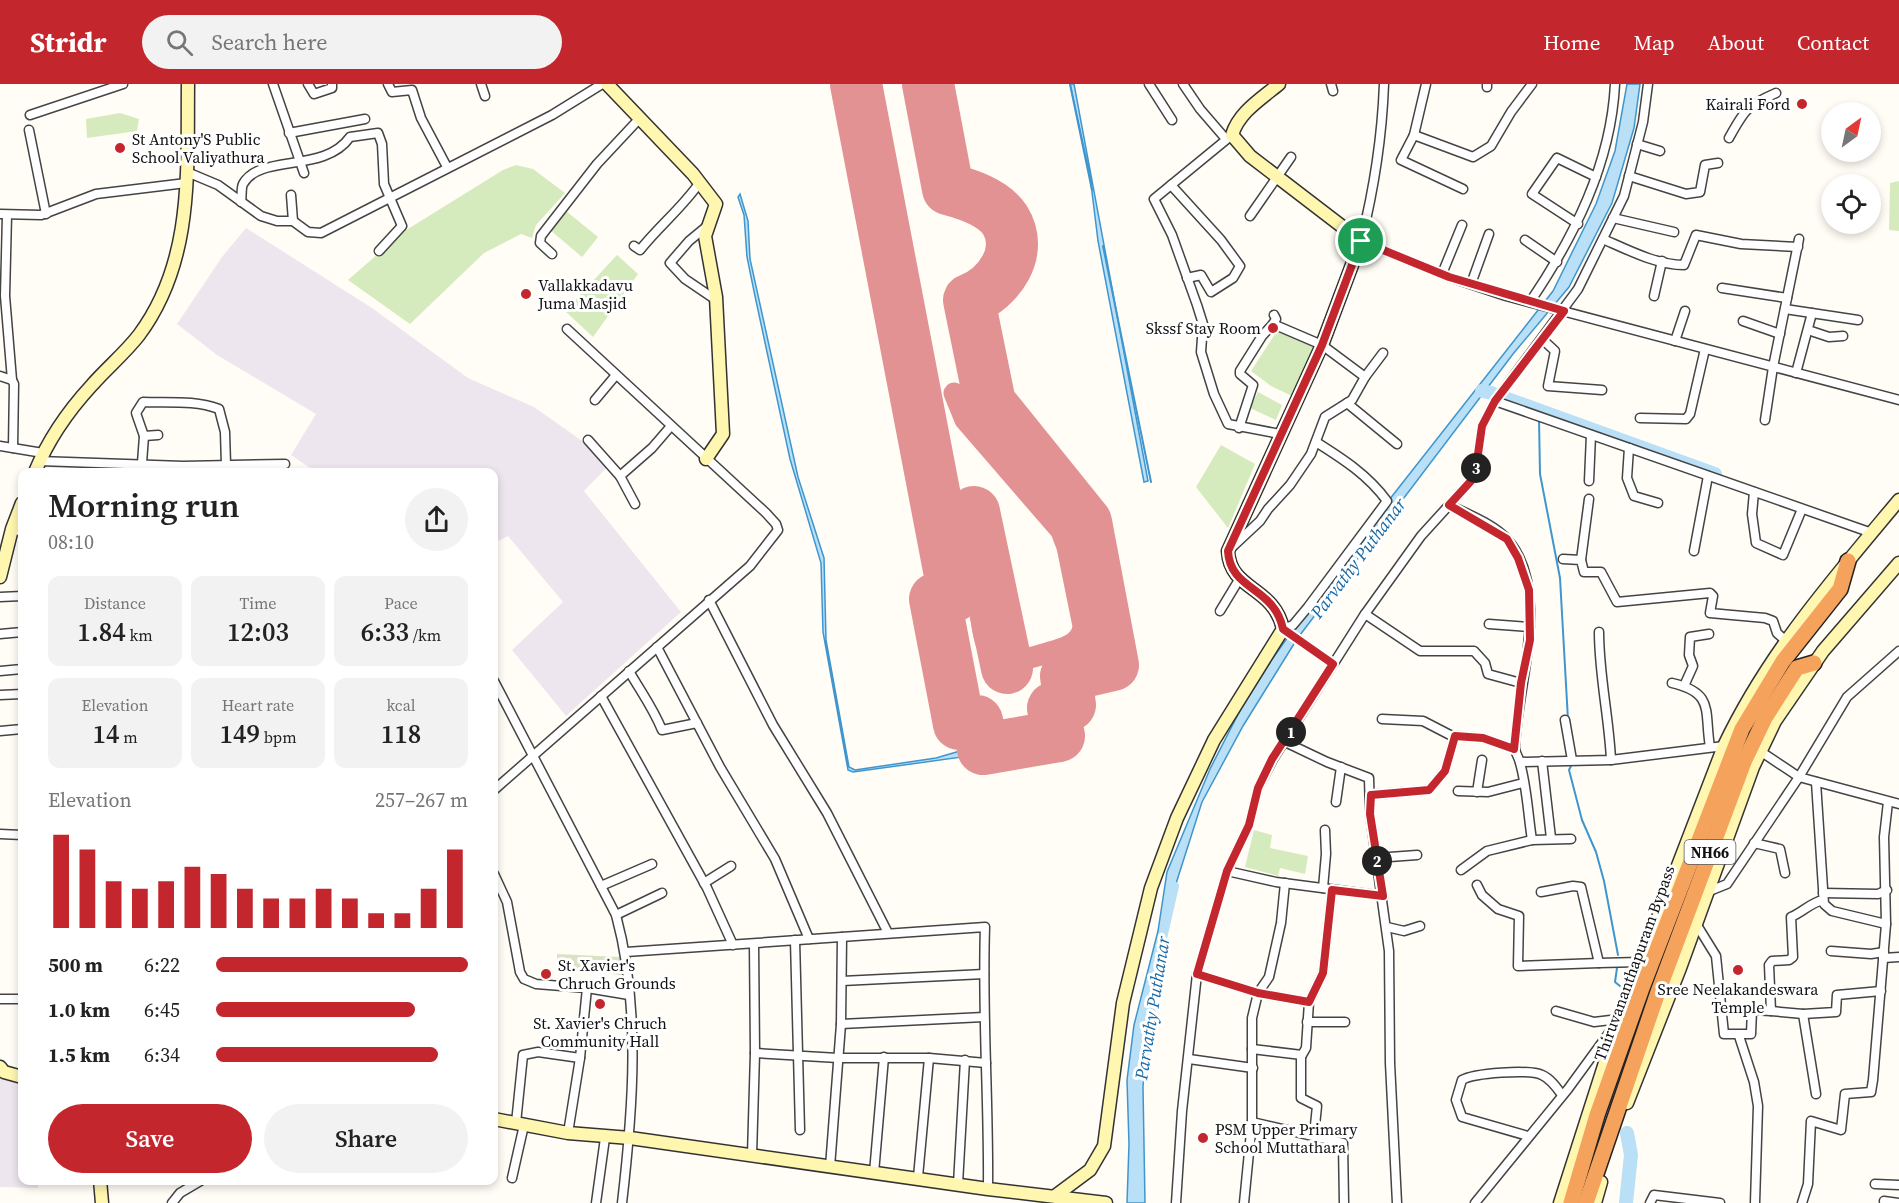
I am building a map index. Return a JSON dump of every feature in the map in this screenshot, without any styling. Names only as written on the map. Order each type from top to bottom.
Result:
[{"type":"highway","name":"Thiruvananthapuram Bypass","points":[[1571,1203],[1597,1115],[1642,988],[1742,729],[1783,661],[1840,589],[1848,561]]},
{"type":"highway","name":"Thiruvananthapuram Bypass","points":[[1586,1203],[1658,992],[1744,762],[1765,718],[1797,668],[1814,663]]},
{"type":"street","points":[[30,115],[123,84]]},
{"type":"street","points":[[39,462],[67,414],[139,334],[167,284],[183,234],[188,84]]},
{"type":"street","points":[[274,84],[304,173]]},
{"type":"street","points":[[308,84],[314,94],[332,88],[332,84]]},
{"type":"street","points":[[388,84],[392,92],[412,90],[421,118],[447,167]]},
{"type":"street","points":[[481,84],[485,96]]},
{"type":"street","points":[[13,448],[15,391],[12,380],[5,296],[4,214],[46,214],[96,194],[186,177],[218,185],[261,216],[277,221],[293,221],[308,232],[321,233],[552,115],[602,84]]},
{"type":"street","points":[[607,84],[700,182],[716,204],[716,210],[706,227],[689,241],[670,263],[685,279],[716,300]]},
{"type":"street","points":[[1149,84],[1172,120]]},
{"type":"street","points":[[1183,84],[1200,109],[1250,156],[1361,241],[1442,274],[1540,305],[1899,400]]},
{"type":"street","points":[[1333,664],[1283,629],[1280,612],[1239,578],[1228,561],[1228,551],[1322,345],[1361,241],[1373,196],[1382,133],[1384,84]]},
{"type":"street","points":[[1426,84],[1414,135],[1401,160],[1463,189]]},
{"type":"street","points":[[1414,135],[1473,157],[1491,146],[1511,112],[1532,84]]},
{"type":"street","points":[[1530,302],[1557,262],[1578,224],[1596,177],[1611,123],[1616,84]]},
{"type":"street","points":[[1176,1203],[1182,1111],[1197,974],[1227,871],[1249,825],[1258,788],[1272,759],[1365,614],[1421,536],[1471,481],[1476,468],[1482,426],[1495,401],[1578,289],[1624,196],[1637,144],[1648,84]]},
{"type":"street","points":[[1273,86],[1243,114],[1228,136],[1154,199],[1172,235],[1203,324],[1201,352],[1214,394],[1228,424],[1239,428],[1280,434]]},
{"type":"street","points":[[1729,138],[1744,111],[1753,102],[1776,93]]},
{"type":"street","points":[[552,254],[540,243],[541,236],[597,164],[640,118]]},
{"type":"street","points":[[289,133],[365,119]]},
{"type":"street","points":[[350,121],[353,136]]},
{"type":"street","points":[[29,130],[46,214]]},
{"type":"street","points":[[241,202],[242,185],[250,175],[299,161],[324,159],[341,150],[353,136],[378,133],[382,144],[384,184],[402,226],[379,251]]},
{"type":"street","points":[[1637,144],[1660,151]]},
{"type":"street","points":[[1250,216],[1291,157]]},
{"type":"street","points":[[1578,224],[1532,194],[1557,158],[1596,177]]},
{"type":"street","points":[[1629,176],[1686,194],[1700,192],[1705,165],[1718,163]]},
{"type":"street","points":[[634,246],[640,250],[665,220],[685,203],[700,182]]},
{"type":"street","points":[[1171,185],[1221,240],[1240,266],[1233,278],[1211,292],[1201,275],[1187,278]]},
{"type":"street","points":[[291,195],[293,221]]},
{"type":"street","points":[[1613,218],[1674,232]]},
{"type":"street","points":[[1442,274],[1461,225]]},
{"type":"street","points":[[706,227],[705,236],[716,300],[723,434],[706,459]]},
{"type":"street","points":[[1471,284],[1489,234]]},
{"type":"street","points":[[1603,239],[1662,261],[1684,265],[1696,235],[1741,244],[1798,243],[1773,367],[1765,420]]},
{"type":"street","points":[[1525,240],[1557,262]]},
{"type":"street","points":[[1654,296],[1662,261]]},
{"type":"street","points":[[1722,288],[1787,298]]},
{"type":"street","points":[[1785,309],[1858,320]]},
{"type":"street","points":[[1675,341],[1685,311]]},
{"type":"street","points":[[1796,373],[1812,313]]},
{"type":"street","points":[[1239,428],[1253,385],[1240,374],[1240,371],[1274,319],[1322,345],[1365,377]]},
{"type":"street","points":[[1743,321],[1780,334]]},
{"type":"street","points":[[498,786],[750,566],[778,530],[776,524],[766,513],[567,329]]},
{"type":"street","points":[[1808,330],[1828,337],[1843,336]]},
{"type":"street","points":[[1542,339],[1555,351],[1548,386],[1602,390]]},
{"type":"street","points":[[1640,418],[1686,419],[1690,414],[1705,349]]},
{"type":"street","points":[[1228,551],[1242,541],[1290,485],[1316,442],[1325,417],[1352,400],[1365,377],[1383,353]]},
{"type":"street","points":[[595,400],[616,375]]},
{"type":"street","points":[[0,376],[12,380]]},
{"type":"street","points":[[142,463],[144,436],[136,413],[144,402],[180,401],[219,408],[225,432],[226,465]]},
{"type":"street","points":[[1495,401],[1872,532]]},
{"type":"street","points":[[1347,403],[1396,444]]},
{"type":"street","points":[[620,476],[652,448],[671,426]]},
{"type":"street","points":[[144,436],[158,435]]},
{"type":"street","points":[[1588,481],[1591,435]]},
{"type":"street","points":[[588,440],[620,476],[635,504]]},
{"type":"street","points":[[1055,1196],[1090,1170],[1104,1146],[1123,1003],[1151,888],[1177,818],[1215,740],[1283,629],[1293,625],[1301,616],[1387,501],[1376,486],[1352,465],[1316,442]]},
{"type":"street","points":[[0,446],[13,448],[39,462],[142,463],[176,468]]},
{"type":"street","points":[[1629,448],[1628,478],[1634,496],[1658,502]]},
{"type":"street","points":[[210,468],[226,465],[285,464]]},
{"type":"street","points":[[1694,551],[1708,476]]},
{"type":"street","points":[[1754,492],[1752,514],[1756,543],[1783,555],[1802,509]]},
{"type":"street","points":[[1589,500],[1581,560],[1584,572],[1601,572],[1617,602],[1710,593],[1713,596],[1710,613],[1765,618],[1773,621],[1777,633],[1785,640]]},
{"type":"street","name":"Thiruvananthapuram Bypass","points":[[1560,1203],[1619,1019],[1724,746],[1743,705],[1785,640],[1899,500]]},
{"type":"street","points":[[1449,505],[1507,539],[1518,558],[1529,590],[1530,627],[1514,749],[1520,762],[1532,840]]},
{"type":"street","points":[[0,577],[17,531]]},
{"type":"street","points":[[1563,559],[1581,560]]},
{"type":"street","points":[[1595,1203],[1621,1121],[1760,751],[1775,721],[1814,663],[1899,563]]},
{"type":"street","points":[[1220,611],[1239,578]]},
{"type":"street","points":[[0,597],[18,596]]},
{"type":"street","points":[[709,600],[773,725],[827,813],[888,933]]},
{"type":"street","points":[[1365,614],[1420,651],[1474,651],[1485,663],[1488,674],[1521,683]]},
{"type":"street","points":[[1489,624],[1530,627]]},
{"type":"street","points":[[0,634],[18,632]]},
{"type":"street","points":[[1599,632],[1599,662],[1610,725],[1611,760]]},
{"type":"street","points":[[1684,686],[1693,666],[1689,655],[1690,638],[1709,634]]},
{"type":"street","points":[[657,647],[697,723],[775,859],[809,939]]},
{"type":"street","points":[[1707,892],[1727,884],[1799,777],[1847,697],[1899,651]]},
{"type":"street","points":[[0,671],[18,669]]},
{"type":"street","points":[[629,671],[650,702],[662,730],[697,723]]},
{"type":"street","points":[[1672,684],[1693,688],[1705,702],[1710,747]]},
{"type":"street","points":[[498,688],[616,915],[626,952],[632,1059],[630,1138],[622,1203]]},
{"type":"street","points":[[0,695],[18,694]]},
{"type":"street","points":[[601,696],[704,883],[733,945]]},
{"type":"street","points":[[1382,719],[1423,722],[1454,737],[1483,738],[1514,749]]},
{"type":"street","points":[[1566,720],[1572,760]]},
{"type":"street","points":[[0,731],[18,729]]},
{"type":"street","points":[[1371,795],[1429,790],[1445,771],[1454,737]]},
{"type":"street","points":[[1285,742],[1369,778],[1370,814],[1387,927],[1397,1203]]},
{"type":"street","points":[[1520,762],[1611,760],[1724,746]]},
{"type":"street","points":[[1760,751],[1799,777],[1899,804]]},
{"type":"street","points":[[1477,792],[1482,760]]},
{"type":"street","points":[[1542,761],[1551,838]]},
{"type":"street","points":[[1336,802],[1341,767]]},
{"type":"street","points":[[1815,782],[1823,896],[1827,908],[1886,924]]},
{"type":"street","points":[[1458,790],[1488,792],[1523,783]]},
{"type":"street","points":[[1802,1203],[1808,1184],[1811,1121],[1841,1130],[1845,1094],[1871,1092],[1886,924],[1884,837],[1888,802]]},
{"type":"street","points":[[1323,888],[1326,854],[1325,830]]},
{"type":"street","points":[[0,834],[18,835]]},
{"type":"street","points":[[1461,870],[1482,853],[1532,840],[1571,839]]},
{"type":"street","points":[[1754,843],[1780,849],[1785,873]]},
{"type":"street","points":[[1376,858],[1417,855]]},
{"type":"street","points":[[601,886],[652,864]]},
{"type":"street","points":[[704,883],[731,866]]},
{"type":"street","points":[[1227,871],[1285,884],[1383,896]]},
{"type":"street","points":[[498,883],[507,902],[520,975],[536,984],[587,988],[629,995]]},
{"type":"street","points":[[1244,1203],[1252,1122],[1252,1018],[1258,993],[1269,977],[1281,922],[1285,884]]},
{"type":"street","points":[[1477,885],[1482,895],[1498,909],[1519,916],[1518,966],[1640,962]]},
{"type":"street","points":[[1541,892],[1573,885],[1583,889],[1599,963]]},
{"type":"street","points":[[1314,1136],[1317,1106],[1300,1098],[1301,1056],[1306,1048],[1309,1002],[1323,973],[1332,890]]},
{"type":"street","points":[[1771,1011],[1769,965],[1772,961],[1789,960],[1793,957],[1791,917],[1801,914],[1809,905],[1823,896],[1878,894],[1887,890]]},
{"type":"street","points":[[616,915],[662,893]]},
{"type":"street","points":[[1695,922],[1716,956],[1724,1034],[1738,1036],[1751,1034],[1752,1010],[1803,1014],[1836,1012],[1837,995],[1881,991]]},
{"type":"street","points":[[1387,927],[1404,931],[1420,926]]},
{"type":"street","points":[[626,952],[985,927],[984,1017],[988,1189]]},
{"type":"street","points":[[830,1167],[841,1024],[842,938]]},
{"type":"street","points":[[795,940],[800,1130]]},
{"type":"street","points":[[752,1155],[755,1053],[753,944]]},
{"type":"street","points":[[1831,951],[1899,957]]},
{"type":"street","points":[[842,981],[984,974]]},
{"type":"street","points":[[1197,974],[1258,993],[1309,1002]]},
{"type":"street","points":[[568,1133],[580,1058],[587,988]]},
{"type":"street","points":[[0,999],[18,999]]},
{"type":"street","points":[[1556,1011],[1594,1022],[1619,1019]]},
{"type":"street","points":[[1803,1014],[1816,1094]]},
{"type":"street","points":[[841,1024],[984,1017]]},
{"type":"street","points":[[1475,1203],[1562,1095],[1619,1019]]},
{"type":"street","points":[[1307,1022],[1345,1022]]},
{"type":"street","points":[[1738,1036],[1754,1082],[1758,1106],[1755,1203]]},
{"type":"street","points":[[1252,1049],[1301,1056]]},
{"type":"street","points":[[512,1178],[520,1124],[523,1055],[538,1052],[580,1058]]},
{"type":"street","points":[[755,1053],[838,1058],[965,1060],[986,1064]]},
{"type":"street","points":[[874,1173],[884,1057]]},
{"type":"street","points":[[918,1178],[929,1059]]},
{"type":"street","points":[[1189,1059],[1253,1068]]},
{"type":"street","points":[[958,1184],[965,1060]]},
{"type":"street","points":[[0,1067],[4,1072],[18,1076]]},
{"type":"street","points":[[1528,1136],[1462,1117],[1456,1100],[1462,1080],[1520,1072],[1542,1074],[1555,1085],[1562,1095]]},
{"type":"street","points":[[498,1120],[568,1133],[605,1138],[630,1138],[988,1189],[1106,1203]]},
{"type":"street","points":[[1252,1122],[1343,1143],[1344,1203]]},
{"type":"street","points":[[596,1203],[605,1138]]},
{"type":"street","points":[[1875,1184],[1899,1185]]},
{"type":"street","points":[[100,1185],[102,1203]]},
{"type":"street","points":[[172,1203],[180,1193],[194,1185]]},
{"type":"street","points":[[1650,1203],[1654,1195],[1720,1203]]},
{"type":"street","points":[[1884,1201],[1899,1203]]},
{"type":"shaded area","points":[[246,228],[372,308],[468,378],[534,407],[612,462],[584,491],[681,612],[566,716],[512,650],[563,602],[508,536],[498,541],[498,468],[310,468],[291,455],[316,414],[217,355],[177,324],[222,257]]},
{"type":"shaded area","points":[[0,1079],[18,1080],[18,1185],[38,1185],[38,1188],[0,1187]]},
{"type":"green space","points":[[120,113],[139,119],[137,131],[87,138],[86,119]]},
{"type":"green space","points":[[516,165],[533,169],[565,193],[536,225],[532,238],[521,234],[484,253],[410,324],[348,280],[403,232],[503,170]]},
{"type":"green space","points":[[1899,181],[1899,231],[1889,230],[1890,183]]},
{"type":"green space","points":[[566,211],[598,237],[582,257],[549,229]]},
{"type":"green space","points":[[617,255],[638,274],[593,337],[565,311]]},
{"type":"green space","points":[[1281,325],[1318,341],[1292,396],[1271,386],[1251,371]]},
{"type":"green space","points":[[1258,392],[1282,405],[1276,420],[1250,408]]},
{"type":"green space","points":[[1221,445],[1255,464],[1228,528],[1196,487]]},
{"type":"green space","points":[[1254,830],[1272,835],[1270,848],[1308,856],[1305,874],[1280,868],[1278,876],[1245,867]]},
{"type":"green space","points":[[557,954],[620,957],[625,976],[557,966]]},
{"type":"water","points":[[1070,84],[1074,84],[1148,481],[1144,482],[1098,241],[1090,176]]},
{"type":"water","points":[[1627,84],[1640,84],[1634,128],[1612,203],[1569,287],[1513,354],[1297,639],[1243,726],[1202,802],[1166,915],[1150,1005],[1143,1087],[1145,1203],[1127,1203],[1129,1144],[1127,1080],[1134,1025],[1158,931],[1167,872],[1210,769],[1251,689],[1290,634],[1382,509],[1553,291],[1596,204],[1615,151]]},
{"type":"water","points":[[740,194],[748,221],[750,259],[798,477],[824,558],[826,640],[849,767],[855,770],[936,758],[960,751],[962,757],[853,772],[848,770],[823,632],[821,563],[790,459],[747,257],[744,215],[738,197]]},
{"type":"waterway","points":[[1070,84],[1092,190]]},
{"type":"waterway","points":[[1103,246],[1151,482]]},
{"type":"waterway","name":"Parvathy Puthanar","points":[[1482,391],[1492,393]]},
{"type":"waterway","points":[[1502,397],[1715,474]]},
{"type":"waterway","points":[[1539,419],[1540,474],[1560,578],[1568,720]]},
{"type":"waterway","points":[[1571,766],[1569,770],[1582,820],[1596,852],[1604,881],[1618,955]]},
{"type":"waterway","name":"Parvathy Puthanar","points":[[1145,1053],[1161,947],[1175,886]]},
{"type":"waterway","points":[[1617,968],[1615,982],[1626,991]]},
{"type":"waterway","name":"Parvathy Puthanar","points":[[1626,1203],[1631,1155],[1627,1133]]},
{"type":"taxiway","points":[[954,393],[965,420],[1061,531],[1067,547],[1083,626],[1077,640],[1064,648],[1022,660],[1004,661],[993,655],[986,643],[982,626],[982,540]]},
{"type":"runway","points":[[856,84],[954,596],[935,599],[959,724],[977,721],[983,749],[1059,736],[1053,708],[1070,705],[1066,676],[1113,665],[1086,522],[990,403],[969,300],[990,287],[1006,268],[1012,244],[1010,232],[1005,220],[994,208],[971,196],[948,189],[928,84]]},
{"type":"runway","points":[[974,512],[1007,668]]},
{"type":"place","name":"Kairali Ford","points":[[1802,104]]},
{"type":"place","name":"St Antony'S Public School Valiyathura","points":[[120,148]]},
{"type":"place","name":"Vallakkadavu Juma Masjid","points":[[526,294]]},
{"type":"place","name":"Skssf Stay Room","points":[[1273,328]]},
{"type":"place","name":"Sree Neelakandeswara Temple","points":[[1738,970]]},
{"type":"place","name":"St. Xavier's Chruch Grounds","points":[[546,974]]},
{"type":"place","name":"St. Xavier's Chruch Community Hall","points":[[600,1004]]},
{"type":"place","name":"PSM Upper Primary School Muttathara","points":[[1203,1138]]},
{"type":"route","points":[[1361,241],[1449,277],[1506,296],[1564,311],[1495,401],[1482,426],[1476,468],[1471,481],[1449,505],[1507,539],[1518,558],[1529,590],[1530,640],[1521,683],[1514,749],[1483,738],[1458,735],[1455,736],[1445,771],[1429,790],[1371,795],[1370,814],[1383,896],[1332,890],[1323,973],[1309,1002],[1258,993],[1197,974],[1227,871],[1249,825],[1258,788],[1272,759],[1333,664],[1300,642],[1292,633],[1283,629],[1280,612],[1268,599],[1235,575],[1228,561],[1228,551],[1322,345],[1361,241]]}]
